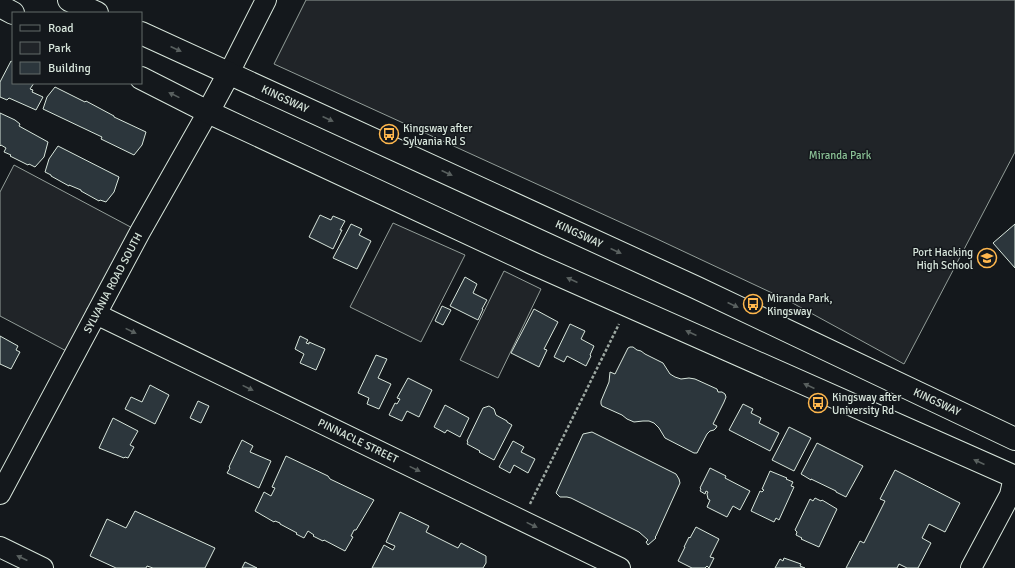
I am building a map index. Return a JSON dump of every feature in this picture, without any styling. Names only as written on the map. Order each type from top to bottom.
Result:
[{"type":"main road","points":[[69,0],[95,12]]},
{"type":"main road","points":[[0,6],[12,12]]},
{"type":"main road","name":"KINGSWAY","points":[[142,33],[688,284],[1015,439]]},
{"type":"main road","name":"SYLVANIA ROAD SOUTH","points":[[208,112],[229,73]]},
{"type":"main road","points":[[142,79],[208,112],[532,263],[1015,477]]},
{"type":"street","points":[[229,73],[266,0]]},
{"type":"street","name":"SYLVANIA ROAD SOUTH","points":[[0,494],[140,232],[208,112]]},
{"type":"street","name":"PINNACLE STREET","points":[[96,314],[620,568]]},
{"type":"street","points":[[971,568],[1010,494],[1015,477]]},
{"type":"street","points":[[0,547],[44,568]]},
{"type":"path","points":[[522,520],[620,323]]},
{"type":"green space","name":"Miranda Park","points":[[306,0],[1015,0],[1015,152],[904,364],[787,300],[274,64]]},
{"type":"green space","points":[[14,165],[140,232],[74,355],[0,316],[0,192]]},
{"type":"green space","points":[[393,223],[465,255],[421,342],[350,307]]},
{"type":"green space","points":[[504,271],[541,289],[498,378],[460,360]]},
{"type":"building","points":[[12,62],[12,84],[33,84],[30,89],[33,90],[32,92],[43,97],[36,110],[9,98],[7,100],[0,97],[0,82]]},
{"type":"building","points":[[55,87],[146,132],[142,145],[134,155],[101,139],[102,137],[43,109],[47,97]]},
{"type":"building","points":[[0,113],[15,120],[20,124],[19,126],[48,142],[44,157],[35,167],[10,156],[11,155],[4,152],[6,148],[1,145],[0,146]]},
{"type":"building","points":[[58,146],[119,177],[114,192],[106,202],[99,201],[45,172],[49,159]]},
{"type":"building","points":[[320,215],[331,220],[333,216],[345,221],[333,249],[309,237]]},
{"type":"building","points":[[351,224],[362,229],[359,235],[371,241],[357,269],[333,258]]},
{"type":"building","points":[[1015,224],[1015,268],[993,243]]},
{"type":"building","points":[[465,277],[477,284],[473,293],[487,300],[478,320],[450,306]]},
{"type":"building","points":[[442,306],[451,310],[443,325],[435,321]]},
{"type":"building","points":[[534,309],[558,322],[544,349],[547,350],[539,367],[511,353]]},
{"type":"building","points":[[570,324],[585,331],[581,339],[594,346],[586,366],[567,356],[564,362],[554,357]]},
{"type":"building","points":[[0,336],[18,346],[16,350],[20,352],[11,369],[0,364]]},
{"type":"building","points":[[300,336],[308,340],[306,343],[309,344],[309,342],[325,349],[316,370],[300,363],[304,354],[295,349]]},
{"type":"building","points":[[633,347],[663,363],[670,374],[675,377],[681,379],[695,379],[717,389],[718,392],[725,394],[726,397],[724,402],[713,424],[717,426],[714,430],[707,434],[697,453],[694,453],[665,438],[654,423],[649,421],[634,422],[602,406],[601,401],[609,382],[610,372],[615,374],[628,348]]},
{"type":"building","points":[[376,355],[387,359],[378,378],[391,384],[379,409],[367,404],[369,398],[358,393]]},
{"type":"building","points":[[408,378],[432,390],[419,417],[407,411],[402,421],[389,415],[395,403],[397,404],[400,399],[397,398]]},
{"type":"building","points":[[150,385],[169,395],[155,424],[125,409],[131,397],[142,402]]},
{"type":"building","points":[[198,401],[209,406],[201,423],[190,418]]},
{"type":"building","points":[[743,404],[753,409],[751,413],[761,418],[759,423],[779,433],[770,451],[729,430]]},
{"type":"building","points":[[445,405],[469,418],[460,437],[447,430],[445,433],[434,427]]},
{"type":"building","points":[[489,406],[494,409],[496,415],[512,425],[494,460],[467,444],[467,441],[483,408]]},
{"type":"building","points":[[113,418],[138,431],[130,445],[134,447],[128,458],[124,458],[99,448]]},
{"type":"building","points":[[789,427],[811,438],[794,471],[772,460]]},
{"type":"building","points":[[592,432],[676,474],[679,479],[680,483],[655,537],[656,538],[648,545],[646,542],[648,540],[639,532],[571,498],[560,497],[556,493],[583,434]]},
{"type":"building","points":[[242,440],[253,446],[250,452],[271,461],[259,488],[227,473]]},
{"type":"building","points":[[513,441],[524,447],[521,452],[535,459],[528,473],[514,465],[510,473],[499,467]]},
{"type":"building","points":[[817,443],[863,466],[846,497],[801,474]]},
{"type":"building","points":[[286,456],[374,500],[356,530],[354,530],[351,536],[353,537],[345,551],[313,536],[314,535],[308,531],[304,538],[280,523],[274,522],[255,511],[264,492],[271,496],[275,488],[272,487]]},
{"type":"building","points":[[710,468],[750,491],[740,510],[733,506],[727,517],[707,507],[710,500],[708,499],[708,492],[706,491],[705,494],[700,491]]},
{"type":"building","points":[[895,470],[960,503],[945,532],[929,524],[922,538],[931,543],[918,568],[907,568],[899,564],[897,568],[846,568],[860,541],[864,543],[885,501],[880,499]]},
{"type":"building","points":[[770,471],[793,482],[791,486],[794,487],[779,520],[776,518],[774,522],[751,511],[760,491],[762,492],[764,490],[762,489]]},
{"type":"building","points":[[815,498],[821,501],[822,500],[837,509],[819,547],[801,539],[802,538],[796,535],[797,532],[795,530],[810,499],[813,501]]},
{"type":"building","points":[[135,511],[215,548],[205,568],[153,568],[147,566],[146,568],[116,568],[90,556],[107,519],[126,528]]},
{"type":"building","points":[[400,512],[429,526],[426,532],[458,548],[461,543],[486,556],[486,563],[483,568],[372,568],[384,545],[393,550],[395,546],[386,542]]},
{"type":"building","points":[[696,527],[719,539],[710,557],[714,558],[709,568],[707,566],[705,568],[692,568],[678,561],[689,537],[690,538]]},
{"type":"building","points":[[784,558],[801,564],[800,566],[805,568],[775,568],[780,559],[783,561]]},
{"type":"building","points":[[245,562],[257,568],[242,568]]},
{"type":"place","name":"Kingsway after Sylvania Rd S","points":[[389,134]]},
{"type":"place","name":"Port Hacking High School","points":[[987,258]]},
{"type":"place","name":"Miranda Park, Kingsway","points":[[753,304]]},
{"type":"place","name":"Kingsway after University Rd","points":[[818,403]]}]
